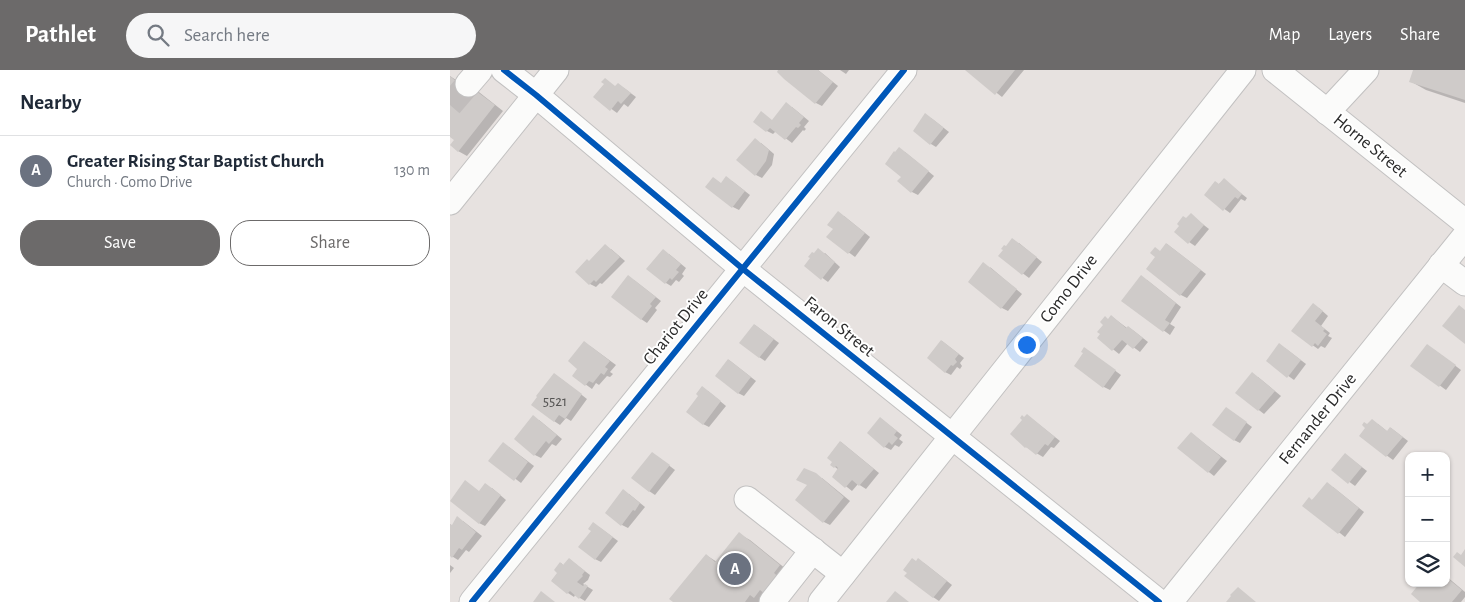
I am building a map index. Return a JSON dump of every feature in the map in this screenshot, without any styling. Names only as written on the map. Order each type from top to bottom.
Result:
[{"type":"street","name":"Faron Street","points":[[504,70],[742,269],[1159,602]]},
{"type":"street","points":[[452,196],[556,70]]},
{"type":"street","name":"Chariot Drive","points":[[472,602],[904,70]]},
{"type":"street","name":"Como Drive","points":[[821,602],[1243,70]]},
{"type":"street","name":"Horne Street","points":[[1274,70],[1465,222]]},
{"type":"street","points":[[1327,112],[1366,70]]},
{"type":"street","name":"Fernander Drive","points":[[1170,602],[1465,236]]},
{"type":"street","points":[[1441,265],[1465,283]]},
{"type":"street","points":[[748,499],[843,574]]},
{"type":"street","points":[[772,602],[813,550]]},
{"type":"building","points":[[778,70],[818,70],[833,82],[815,104],[784,79],[777,72]]},
{"type":"building","points":[[965,70],[1015,70],[995,95]]},
{"type":"building","points":[[1413,70],[1465,70],[1465,100],[1409,82]]},
{"type":"building","points":[[450,76],[457,82],[460,79],[495,105],[458,152],[450,145],[454,140],[450,137]]},
{"type":"building","points":[[605,78],[615,86],[618,83],[631,93],[621,104],[618,101],[610,111],[593,97],[604,84],[601,82]]},
{"type":"building","points":[[786,102],[804,117],[799,123],[801,125],[798,128],[796,127],[785,140],[770,128],[766,132],[753,122],[761,111],[772,120]]},
{"type":"building","points":[[925,113],[943,127],[930,145],[913,131]]},
{"type":"building","points":[[755,138],[769,150],[766,161],[755,176],[736,160]]},
{"type":"building","points":[[899,147],[929,171],[911,193],[897,181],[901,177],[885,164]]},
{"type":"building","points":[[726,176],[745,191],[732,208],[705,187],[713,177],[721,183]]},
{"type":"building","points":[[1224,178],[1242,194],[1238,199],[1235,197],[1223,211],[1204,195],[1215,181],[1219,184]]},
{"type":"building","points":[[838,211],[865,233],[848,254],[826,237],[833,229],[827,225]]},
{"type":"building","points":[[1191,213],[1204,225],[1188,244],[1174,232],[1183,216],[1186,218]]},
{"type":"building","points":[[1012,238],[1037,257],[1022,275],[998,256],[1003,250],[1001,249],[1004,245],[1006,246]]},
{"type":"building","points":[[1166,243],[1201,270],[1180,296],[1146,269],[1155,257],[1150,253],[1155,247],[1160,251]]},
{"type":"building","points":[[605,244],[620,257],[596,282],[594,280],[589,285],[575,272],[587,259],[589,261]]},
{"type":"building","points":[[818,248],[835,262],[821,280],[804,266],[810,258],[808,257]]},
{"type":"building","points":[[663,249],[681,264],[676,270],[679,272],[672,280],[670,278],[665,284],[646,269]]},
{"type":"building","points":[[983,262],[1017,289],[1001,309],[968,282]]},
{"type":"building","points":[[628,275],[656,297],[650,304],[652,306],[641,320],[611,297]]},
{"type":"building","points":[[1141,275],[1176,303],[1165,320],[1170,323],[1163,332],[1121,301]]},
{"type":"building","points":[[1313,303],[1323,311],[1315,321],[1325,329],[1323,331],[1327,334],[1318,346],[1315,343],[1312,347],[1291,331]]},
{"type":"building","points":[[1459,305],[1465,310],[1465,344],[1442,326]]},
{"type":"building","points":[[1111,315],[1126,328],[1128,326],[1143,338],[1133,349],[1122,340],[1112,351],[1097,338],[1100,334],[1097,332],[1103,325],[1100,322],[1105,316],[1108,319]]},
{"type":"building","points":[[754,324],[774,339],[759,358],[739,343]]},
{"type":"building","points":[[941,340],[959,354],[955,359],[957,362],[953,366],[951,365],[945,373],[927,358]]},
{"type":"building","points":[[584,341],[610,361],[605,367],[608,369],[604,375],[601,373],[593,383],[589,381],[585,386],[572,376],[577,369],[568,361]]},
{"type":"building","points":[[1279,343],[1301,360],[1287,378],[1266,361]]},
{"type":"building","points":[[1427,344],[1456,365],[1439,387],[1410,366]]},
{"type":"building","points":[[1084,347],[1116,370],[1103,388],[1074,366],[1083,353],[1081,352]]},
{"type":"building","points":[[728,359],[751,377],[738,394],[715,376]]},
{"type":"building","points":[[1252,372],[1275,391],[1258,411],[1235,393]]},
{"type":"building","points":[[554,373],[582,394],[565,419],[559,415],[554,422],[531,405]]},
{"type":"building","points":[[702,386],[721,401],[703,425],[686,412],[698,396],[696,394]]},
{"type":"building","points":[[1226,407],[1247,422],[1234,441],[1212,425]]},
{"type":"building","points":[[1027,414],[1055,437],[1048,446],[1045,444],[1036,455],[1010,434],[1022,420],[1020,418],[1022,415],[1024,417]]},
{"type":"building","points":[[533,415],[557,435],[549,444],[546,441],[534,456],[514,439]]},
{"type":"building","points":[[880,417],[897,431],[894,435],[898,438],[892,445],[889,442],[884,448],[867,433]]},
{"type":"building","points":[[1372,419],[1387,431],[1390,427],[1403,437],[1386,457],[1359,436],[1365,428],[1362,425],[1364,422],[1367,424]]},
{"type":"building","points":[[1191,432],[1221,457],[1208,473],[1177,448]]},
{"type":"building","points":[[840,441],[874,469],[859,486],[852,480],[845,488],[832,477],[838,468],[830,465],[832,462],[827,458]]},
{"type":"building","points":[[503,442],[528,462],[514,481],[488,461]]},
{"type":"building","points":[[652,452],[670,465],[649,492],[631,478]]},
{"type":"building","points":[[1345,453],[1362,467],[1348,484],[1331,470]]},
{"type":"building","points":[[804,468],[816,473],[844,497],[823,523],[795,500],[807,485],[796,480]]},
{"type":"building","points":[[465,480],[479,491],[485,483],[501,495],[479,524],[450,501]]},
{"type":"building","points":[[1327,482],[1359,508],[1338,534],[1302,506],[1309,497],[1312,500]]},
{"type":"building","points":[[623,489],[640,503],[621,526],[605,513]]},
{"type":"building","points":[[457,516],[476,532],[462,550],[459,548],[452,558],[450,556],[450,524],[452,525]]},
{"type":"building","points":[[593,522],[613,537],[595,560],[578,547],[591,531],[588,529]]},
{"type":"building","points":[[739,532],[780,565],[774,573],[783,581],[770,598],[760,590],[754,598],[750,595],[745,602],[673,602],[669,599],[706,554],[715,562]]},
{"type":"building","points":[[1465,549],[1465,567],[1453,557],[1457,552],[1461,555]]},
{"type":"building","points":[[569,558],[585,571],[577,582],[583,586],[585,584],[588,586],[579,599],[570,591],[567,594],[551,581],[557,573],[554,570],[560,562],[563,565]]},
{"type":"building","points":[[912,558],[916,561],[918,558],[947,581],[933,598],[904,576],[907,573],[903,570]]},
{"type":"building","points":[[1450,580],[1462,590],[1452,602],[1420,602],[1411,594],[1417,587],[1450,587]]},
{"type":"building","points":[[1238,587],[1256,602],[1226,602]]},
{"type":"building","points":[[541,591],[555,602],[533,602]]},
{"type":"building","points":[[895,591],[909,602],[886,602]]},
{"type":"tunnel","points":[[450,105],[468,84]]},
{"type":"cycle path","points":[[504,70],[743,269],[1159,602]]},
{"type":"cycle path","points":[[472,602],[904,70]]},
{"type":"place","name":"Greater Rising Star Baptist Church","points":[[735,569]]}]
